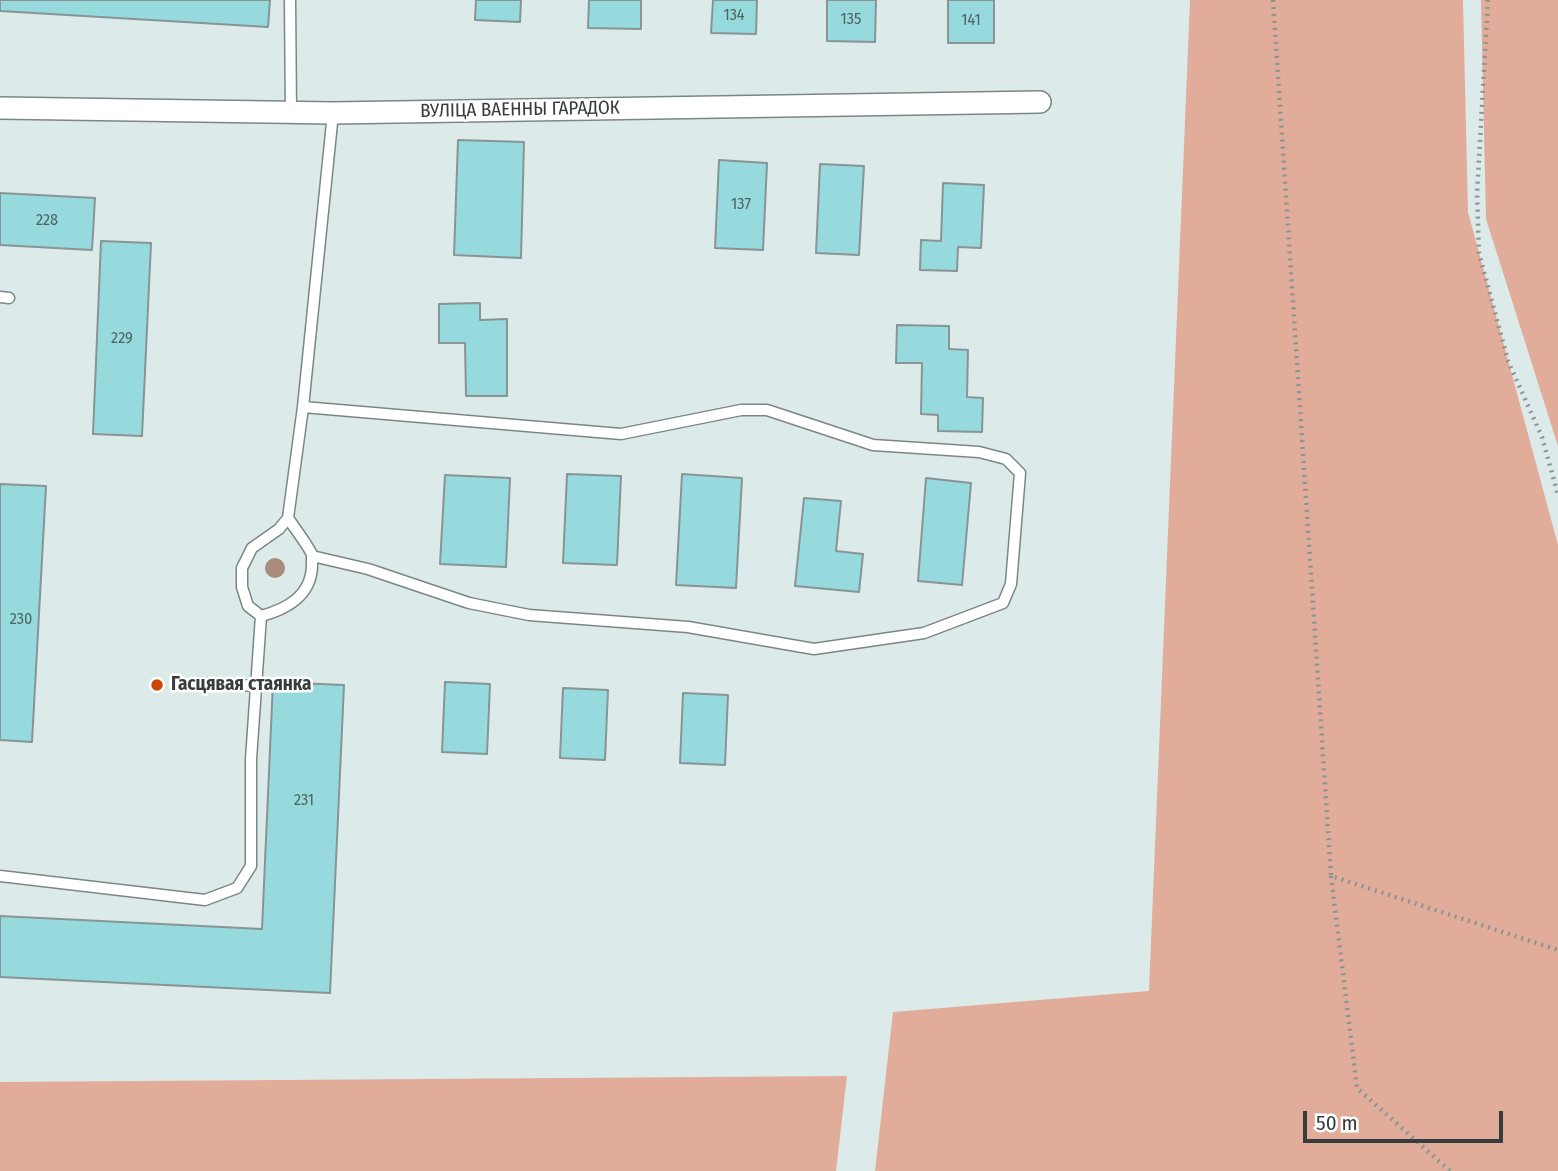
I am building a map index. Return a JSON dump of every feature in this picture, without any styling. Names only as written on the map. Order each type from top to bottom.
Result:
[{"type":"street","name":"ВУЛІЦА ВАЕННЫ ГАРАДОК","points":[[0,108],[333,113],[1040,102]]},
{"type":"lane","points":[[290,0],[290,112]]},
{"type":"lane","points":[[261,616],[248,606],[242,568],[252,548],[279,529],[288,518],[303,407],[333,113]]},
{"type":"lane","points":[[303,407],[621,434],[741,410],[767,410],[873,445],[979,452],[1006,459],[1020,473],[1011,584],[1003,603],[925,633],[814,649],[688,627],[528,615],[469,603],[368,569],[312,556]]},
{"type":"lane","points":[[261,616],[276,612],[304,593],[311,576],[312,556],[288,518]]},
{"type":"lane","points":[[0,876],[205,900],[237,888],[251,866],[251,759],[261,616]]},
{"type":"lane","points":[[198,683],[256,686]]},
{"type":"path","points":[[1273,0],[1331,876],[1357,1088],[1450,1171]]},
{"type":"path","points":[[1488,0],[1477,194],[1479,253],[1508,361],[1542,437],[1558,495]]},
{"type":"path","points":[[1331,876],[1558,950]]},
{"type":"shaded area","points":[[1190,0],[1463,0],[1468,212],[1558,545],[1558,1171],[875,1171],[893,1012],[1149,991]]},
{"type":"shaded area","points":[[1481,0],[1558,0],[1558,446],[1486,219]]},
{"type":"shaded area","points":[[847,1076],[836,1171],[0,1171],[0,1082]]},
{"type":"building","points":[[0,0],[270,0],[268,27],[0,11]]},
{"type":"building","points":[[476,0],[521,0],[520,22],[475,20]]},
{"type":"building","points":[[589,0],[641,0],[641,29],[588,28]]},
{"type":"building","points":[[713,0],[757,0],[756,34],[711,33]]},
{"type":"building","points":[[827,0],[876,0],[875,42],[827,41]]},
{"type":"building","points":[[948,0],[994,0],[994,43],[948,43]]},
{"type":"building","points":[[458,140],[524,142],[521,258],[454,255]]},
{"type":"building","points":[[719,160],[767,163],[763,250],[715,248]]},
{"type":"building","points":[[820,164],[864,166],[859,255],[816,253]]},
{"type":"building","points":[[943,183],[984,185],[981,248],[958,247],[957,271],[920,270],[921,240],[941,241]]},
{"type":"building","points":[[0,193],[95,198],[92,250],[0,245]]},
{"type":"building","points":[[101,241],[151,243],[142,436],[93,434]]},
{"type":"building","points":[[480,303],[480,320],[507,319],[507,396],[466,396],[465,343],[439,343],[439,304]]},
{"type":"building","points":[[897,325],[949,326],[949,349],[968,350],[967,397],[983,398],[982,432],[938,431],[938,415],[921,414],[922,363],[896,363]]},
{"type":"building","points":[[567,474],[621,476],[617,565],[563,563]]},
{"type":"building","points":[[682,474],[742,478],[736,588],[676,585]]},
{"type":"building","points":[[445,475],[510,478],[506,567],[440,564]]},
{"type":"building","points":[[926,478],[971,483],[962,585],[918,581]]},
{"type":"building","points":[[0,484],[46,486],[32,742],[0,740]]},
{"type":"building","points":[[804,498],[841,501],[836,551],[863,554],[859,592],[795,586]]},
{"type":"building","points":[[273,682],[344,685],[330,993],[0,977],[0,916],[262,929]]},
{"type":"building","points":[[445,682],[490,684],[487,754],[442,752]]},
{"type":"building","points":[[563,688],[608,690],[605,760],[560,758]]},
{"type":"building","points":[[683,693],[728,695],[725,765],[680,763]]},
{"type":"place","name":"Гасцявая стаянка","points":[[157,685]]}]
